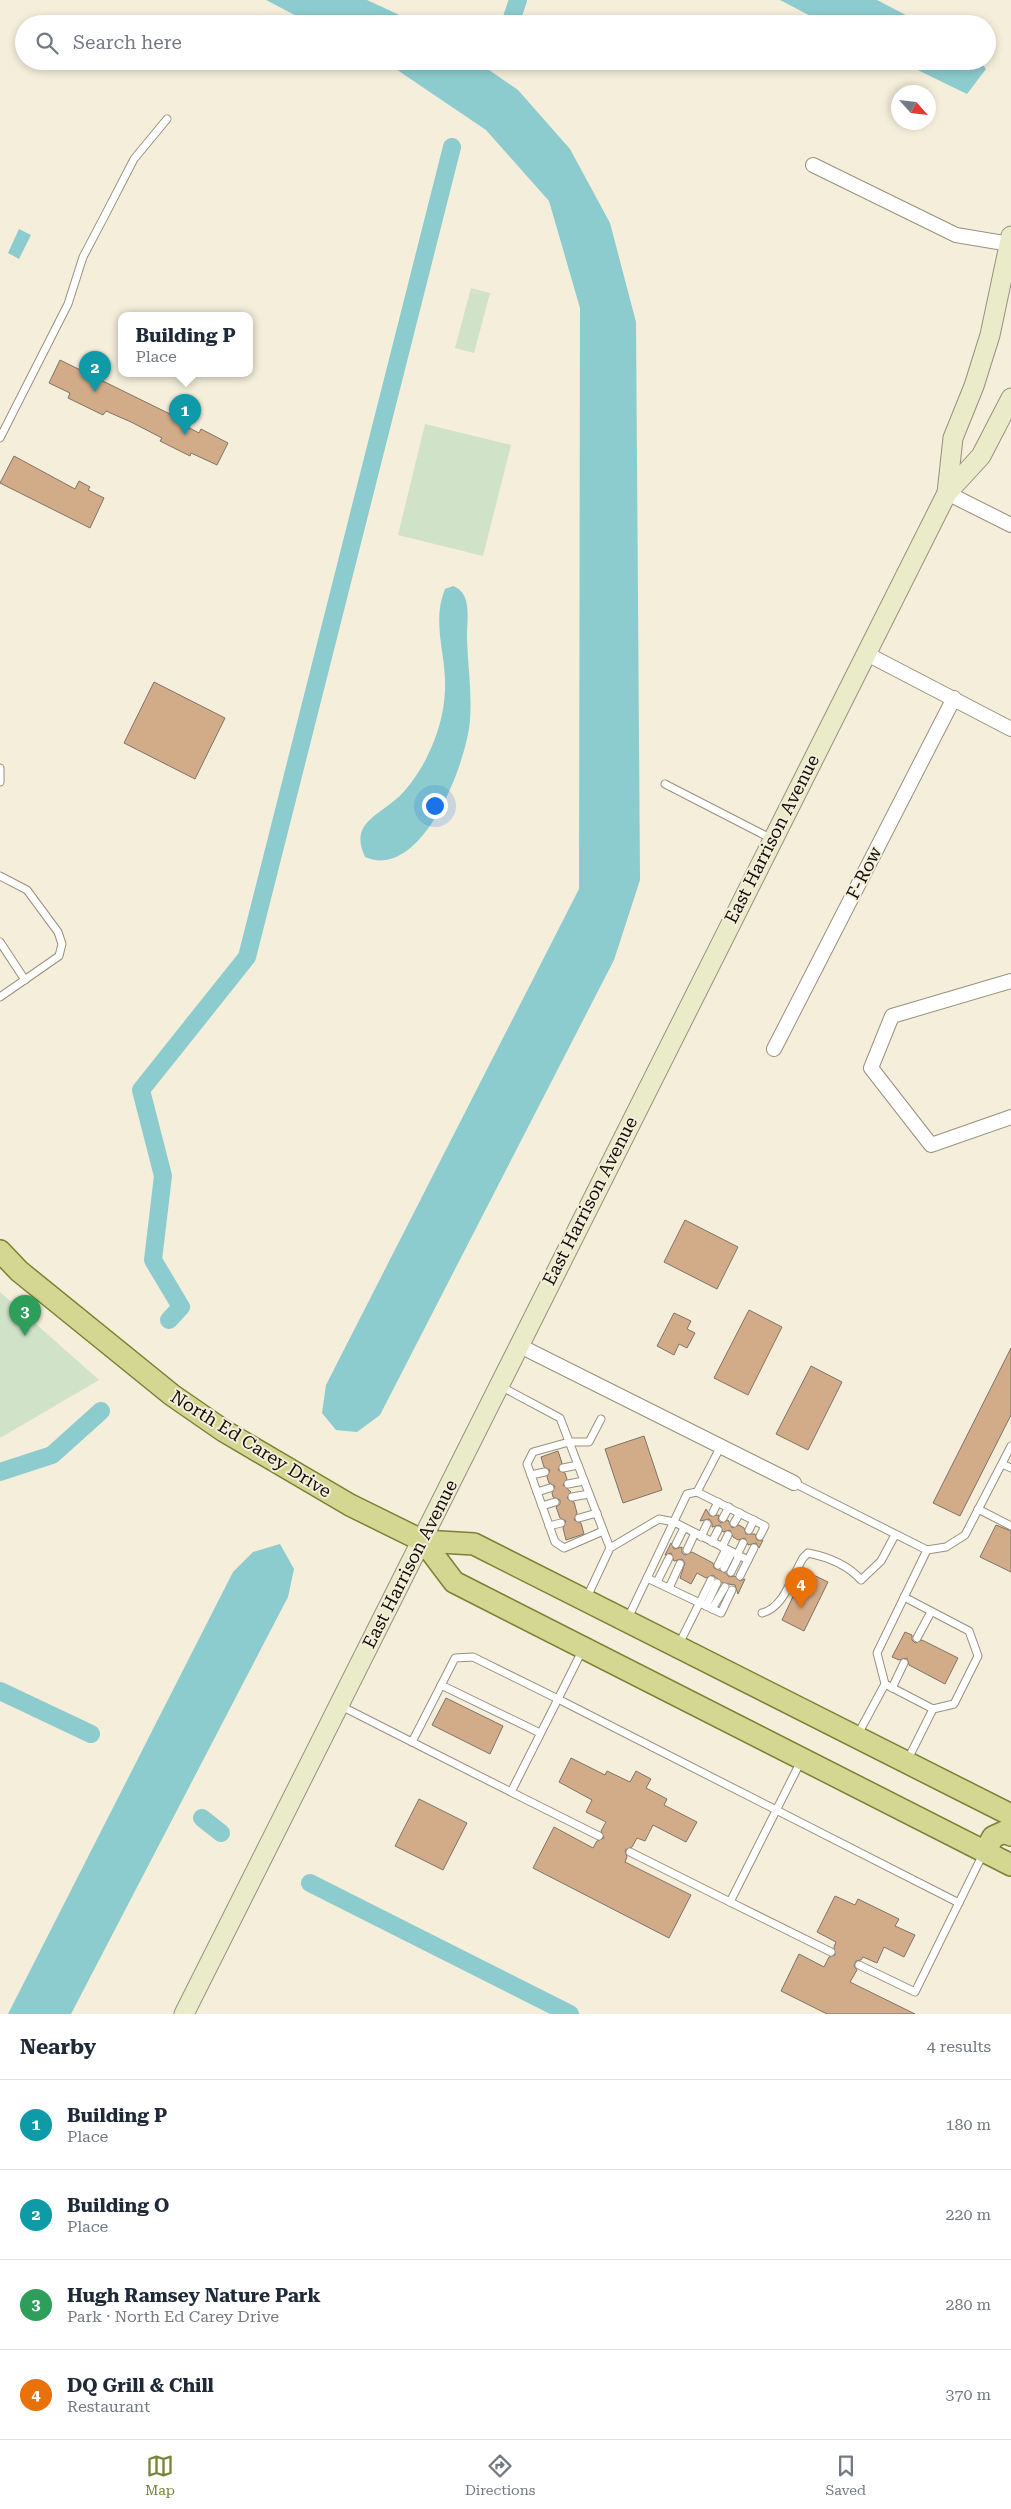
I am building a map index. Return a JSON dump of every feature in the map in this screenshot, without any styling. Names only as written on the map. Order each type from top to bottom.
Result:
[{"type":"main road","points":[[947,493],[953,438],[974,386],[990,335],[1010,240]]},
{"type":"main road","name":"East Harrison Avenue","points":[[184,2014],[423,1541],[518,1345],[947,493],[981,456],[1011,398]]},
{"type":"main road","name":"North Ed Carey Drive","points":[[0,1251],[33,1283],[179,1400],[224,1431],[350,1505],[423,1541]]},
{"type":"main road","points":[[423,1541],[474,1544],[1011,1816]]},
{"type":"main road","points":[[423,1541],[454,1582],[1011,1865]]},
{"type":"main road","points":[[985,1852],[993,1837],[1004,1832],[1011,1836]]},
{"type":"street","points":[[812,165],[956,235],[1010,240]]},
{"type":"street","points":[[947,493],[1011,526]]},
{"type":"street","points":[[866,654],[1011,729]]},
{"type":"street","name":"F-Row","points":[[774,1049],[954,698]]},
{"type":"street","points":[[1011,981],[892,1016],[870,1068],[931,1145],[1011,1117]]},
{"type":"street","points":[[518,1345],[794,1483]]},
{"type":"lane","points":[[0,438],[68,304],[83,257],[134,159],[167,119]]},
{"type":"lane","points":[[0,768],[0,782]]},
{"type":"lane","points":[[664,784],[772,839]]},
{"type":"lane","points":[[0,876],[28,890],[58,932],[62,944],[59,956],[0,997]]},
{"type":"lane","points":[[0,942],[25,980]]},
{"type":"lane","points":[[498,1386],[560,1418],[610,1548]]},
{"type":"lane","points":[[601,1418],[589,1442],[569,1442],[533,1452],[527,1464],[555,1542],[564,1548],[603,1531]]},
{"type":"lane","points":[[697,1492],[722,1446]]},
{"type":"lane","points":[[794,1483],[927,1550],[946,1548],[965,1535],[1011,1446]]},
{"type":"lane","points":[[1002,1464],[1011,1468]]},
{"type":"lane","points":[[563,1468],[578,1465]]},
{"type":"lane","points":[[531,1475],[545,1472]]},
{"type":"lane","points":[[568,1484],[584,1480]]},
{"type":"lane","points":[[538,1492],[550,1488]]},
{"type":"lane","points":[[627,1621],[687,1494],[697,1492],[765,1526],[760,1536]]},
{"type":"lane","points":[[572,1497],[589,1494]]},
{"type":"lane","points":[[542,1506],[554,1502]]},
{"type":"lane","points":[[713,1512],[718,1502]]},
{"type":"lane","points":[[724,1518],[729,1507]]},
{"type":"lane","points":[[978,1510],[1011,1526]]},
{"type":"lane","points":[[579,1518],[597,1513]]},
{"type":"lane","points":[[734,1523],[740,1513]]},
{"type":"lane","points":[[586,1600],[610,1548],[659,1519],[674,1522],[748,1560]]},
{"type":"lane","points":[[749,1530],[754,1520]]},
{"type":"lane","points":[[549,1526],[561,1523]]},
{"type":"lane","points":[[687,1550],[707,1524]]},
{"type":"lane","points":[[676,1544],[684,1528]]},
{"type":"lane","points":[[712,1542],[718,1530]]},
{"type":"lane","points":[[762,1613],[770,1611],[777,1606],[802,1558],[808,1554],[844,1566],[853,1571],[861,1580],[882,1561],[895,1534]]},
{"type":"lane","points":[[728,1535],[731,1552],[731,1572]]},
{"type":"lane","points":[[721,1567],[731,1552],[743,1542]]},
{"type":"lane","points":[[740,1576],[754,1548]]},
{"type":"lane","points":[[904,1597],[969,1631],[978,1656],[954,1704],[933,1710],[888,1686],[876,1653],[927,1550]]},
{"type":"lane","points":[[657,1582],[669,1558]]},
{"type":"lane","points":[[668,1588],[680,1564]]},
{"type":"lane","points":[[647,1578],[721,1613],[732,1590]]},
{"type":"lane","points":[[678,1646],[706,1606],[718,1583],[706,1606]]},
{"type":"lane","points":[[918,1638],[931,1612]]},
{"type":"lane","points":[[511,1792],[584,1648]]},
{"type":"lane","points":[[412,1742],[455,1658],[472,1657],[959,1903]]},
{"type":"lane","points":[[857,1737],[904,1663]]},
{"type":"lane","points":[[441,1685],[540,1734]]},
{"type":"lane","points":[[339,1705],[599,1836]]},
{"type":"lane","points":[[907,1762],[933,1710]]},
{"type":"lane","points":[[730,1902],[802,1759]]},
{"type":"lane","points":[[630,1852],[832,1952]]},
{"type":"lane","points":[[859,1965],[915,1992],[985,1852]]},
{"type":"green space","points":[[471,288],[490,293],[474,353],[455,348]]},
{"type":"green space","points":[[425,424],[511,445],[483,556],[398,535]]},
{"type":"green space","points":[[0,1292],[99,1380],[0,1438]]},
{"type":"water","points":[[266,0],[367,0],[400,15],[295,15]]},
{"type":"water","points":[[780,0],[877,0],[906,15],[809,15]]},
{"type":"water","points":[[397,70],[489,70],[518,90],[570,149],[610,223],[636,322],[640,880],[614,960],[380,1415],[357,1432],[336,1430],[322,1413],[326,1385],[579,889],[580,308],[549,201],[486,130]]},
{"type":"water","points":[[918,70],[985,70],[967,94]]},
{"type":"water","points":[[19,229],[31,235],[19,259],[8,253]]},
{"type":"water","points":[[453,586],[464,595],[468,609],[467,640],[470,720],[460,763],[438,814],[422,836],[405,852],[386,860],[365,857],[361,846],[363,829],[373,817],[400,796],[409,786],[431,749],[437,733],[442,717],[445,691],[439,614],[445,589]]},
{"type":"water","points":[[280,1544],[294,1569],[288,1597],[71,2014],[8,2014],[233,1572],[253,1552]]},
{"type":"building","points":[[60,360],[176,417],[174,420],[199,433],[201,429],[228,443],[217,465],[191,453],[190,456],[160,441],[162,438],[131,422],[106,411],[103,415],[68,398],[70,393],[49,383]]},
{"type":"building","points":[[14,456],[75,489],[79,481],[90,487],[88,490],[104,498],[90,528],[0,483]]},
{"type":"building","points":[[154,682],[225,718],[195,779],[124,743]]},
{"type":"building","points":[[685,1220],[738,1247],[717,1289],[664,1262]]},
{"type":"building","points":[[749,1310],[782,1327],[748,1395],[714,1378]]},
{"type":"building","points":[[674,1313],[691,1321],[687,1329],[695,1333],[687,1348],[679,1344],[674,1355],[657,1346]]},
{"type":"building","points":[[1011,1348],[1011,1415],[960,1516],[933,1503]]},
{"type":"building","points":[[811,1366],[842,1382],[808,1450],[776,1434]]},
{"type":"building","points":[[644,1436],[662,1490],[623,1503],[605,1449]]},
{"type":"building","points":[[558,1451],[562,1463],[558,1470],[565,1473],[567,1479],[563,1485],[571,1492],[567,1498],[574,1502],[577,1513],[574,1520],[581,1523],[584,1534],[566,1540],[563,1528],[566,1521],[560,1518],[556,1507],[560,1504],[560,1500],[553,1497],[552,1493],[555,1486],[549,1483],[547,1477],[550,1470],[544,1467],[541,1457]]},
{"type":"building","points":[[706,1509],[710,1516],[719,1515],[718,1520],[721,1523],[728,1520],[732,1528],[739,1525],[744,1528],[746,1534],[755,1534],[757,1540],[763,1540],[759,1548],[756,1543],[748,1545],[745,1538],[738,1540],[733,1537],[730,1530],[723,1532],[720,1525],[712,1527],[709,1519],[700,1521]]},
{"type":"building","points":[[996,1525],[1011,1531],[1011,1572],[980,1557]]},
{"type":"building","points":[[671,1543],[674,1549],[682,1547],[682,1553],[685,1555],[692,1552],[713,1563],[714,1568],[726,1573],[729,1577],[735,1576],[740,1581],[745,1579],[738,1594],[735,1585],[722,1583],[713,1575],[706,1578],[697,1573],[691,1584],[680,1578],[685,1563],[682,1559],[674,1561],[671,1553],[665,1555]]},
{"type":"building","points":[[805,1571],[828,1582],[804,1631],[782,1620]]},
{"type":"building","points":[[905,1632],[912,1635],[912,1640],[915,1643],[922,1640],[958,1658],[945,1684],[909,1665],[907,1658],[899,1660],[892,1657]]},
{"type":"building","points":[[446,1698],[503,1726],[490,1754],[432,1725]]},
{"type":"building","points":[[571,1758],[605,1775],[607,1771],[630,1782],[636,1771],[651,1779],[646,1788],[667,1799],[664,1805],[697,1822],[686,1842],[653,1825],[645,1841],[637,1838],[632,1847],[625,1850],[627,1857],[625,1862],[691,1895],[669,1938],[533,1868],[554,1827],[593,1848],[597,1841],[604,1838],[601,1831],[606,1822],[586,1812],[592,1800],[559,1782]]},
{"type":"building","points":[[419,1799],[467,1823],[443,1870],[395,1846]]},
{"type":"building","points":[[835,1896],[855,1905],[858,1899],[899,1919],[895,1926],[915,1935],[904,1957],[884,1947],[877,1963],[863,1957],[861,1960],[856,1961],[854,1966],[857,1970],[850,1982],[915,2014],[827,2014],[781,1991],[799,1954],[824,1967],[829,1957],[835,1955],[834,1947],[836,1942],[817,1932]]},
{"type":"waterway","points":[[513,15],[518,0]]},
{"type":"waterway","points":[[169,1320],[181,1307],[153,1260],[163,1176],[141,1090],[247,957],[452,147]]},
{"type":"waterway","points":[[0,1472],[52,1455],[101,1411]]},
{"type":"waterway","points":[[0,1691],[91,1734]]},
{"type":"waterway","points":[[202,1818],[221,1833]]},
{"type":"waterway","points":[[310,1883],[570,2014]]},
{"type":"place","name":"Building O","points":[[95,392]]},
{"type":"place","name":"Building P","points":[[185,435]]},
{"type":"place","name":"Hugh Ramsey Nature Park","points":[[25,1336]]},
{"type":"place","name":"DQ Grill & Chill","points":[[801,1608]]}]
